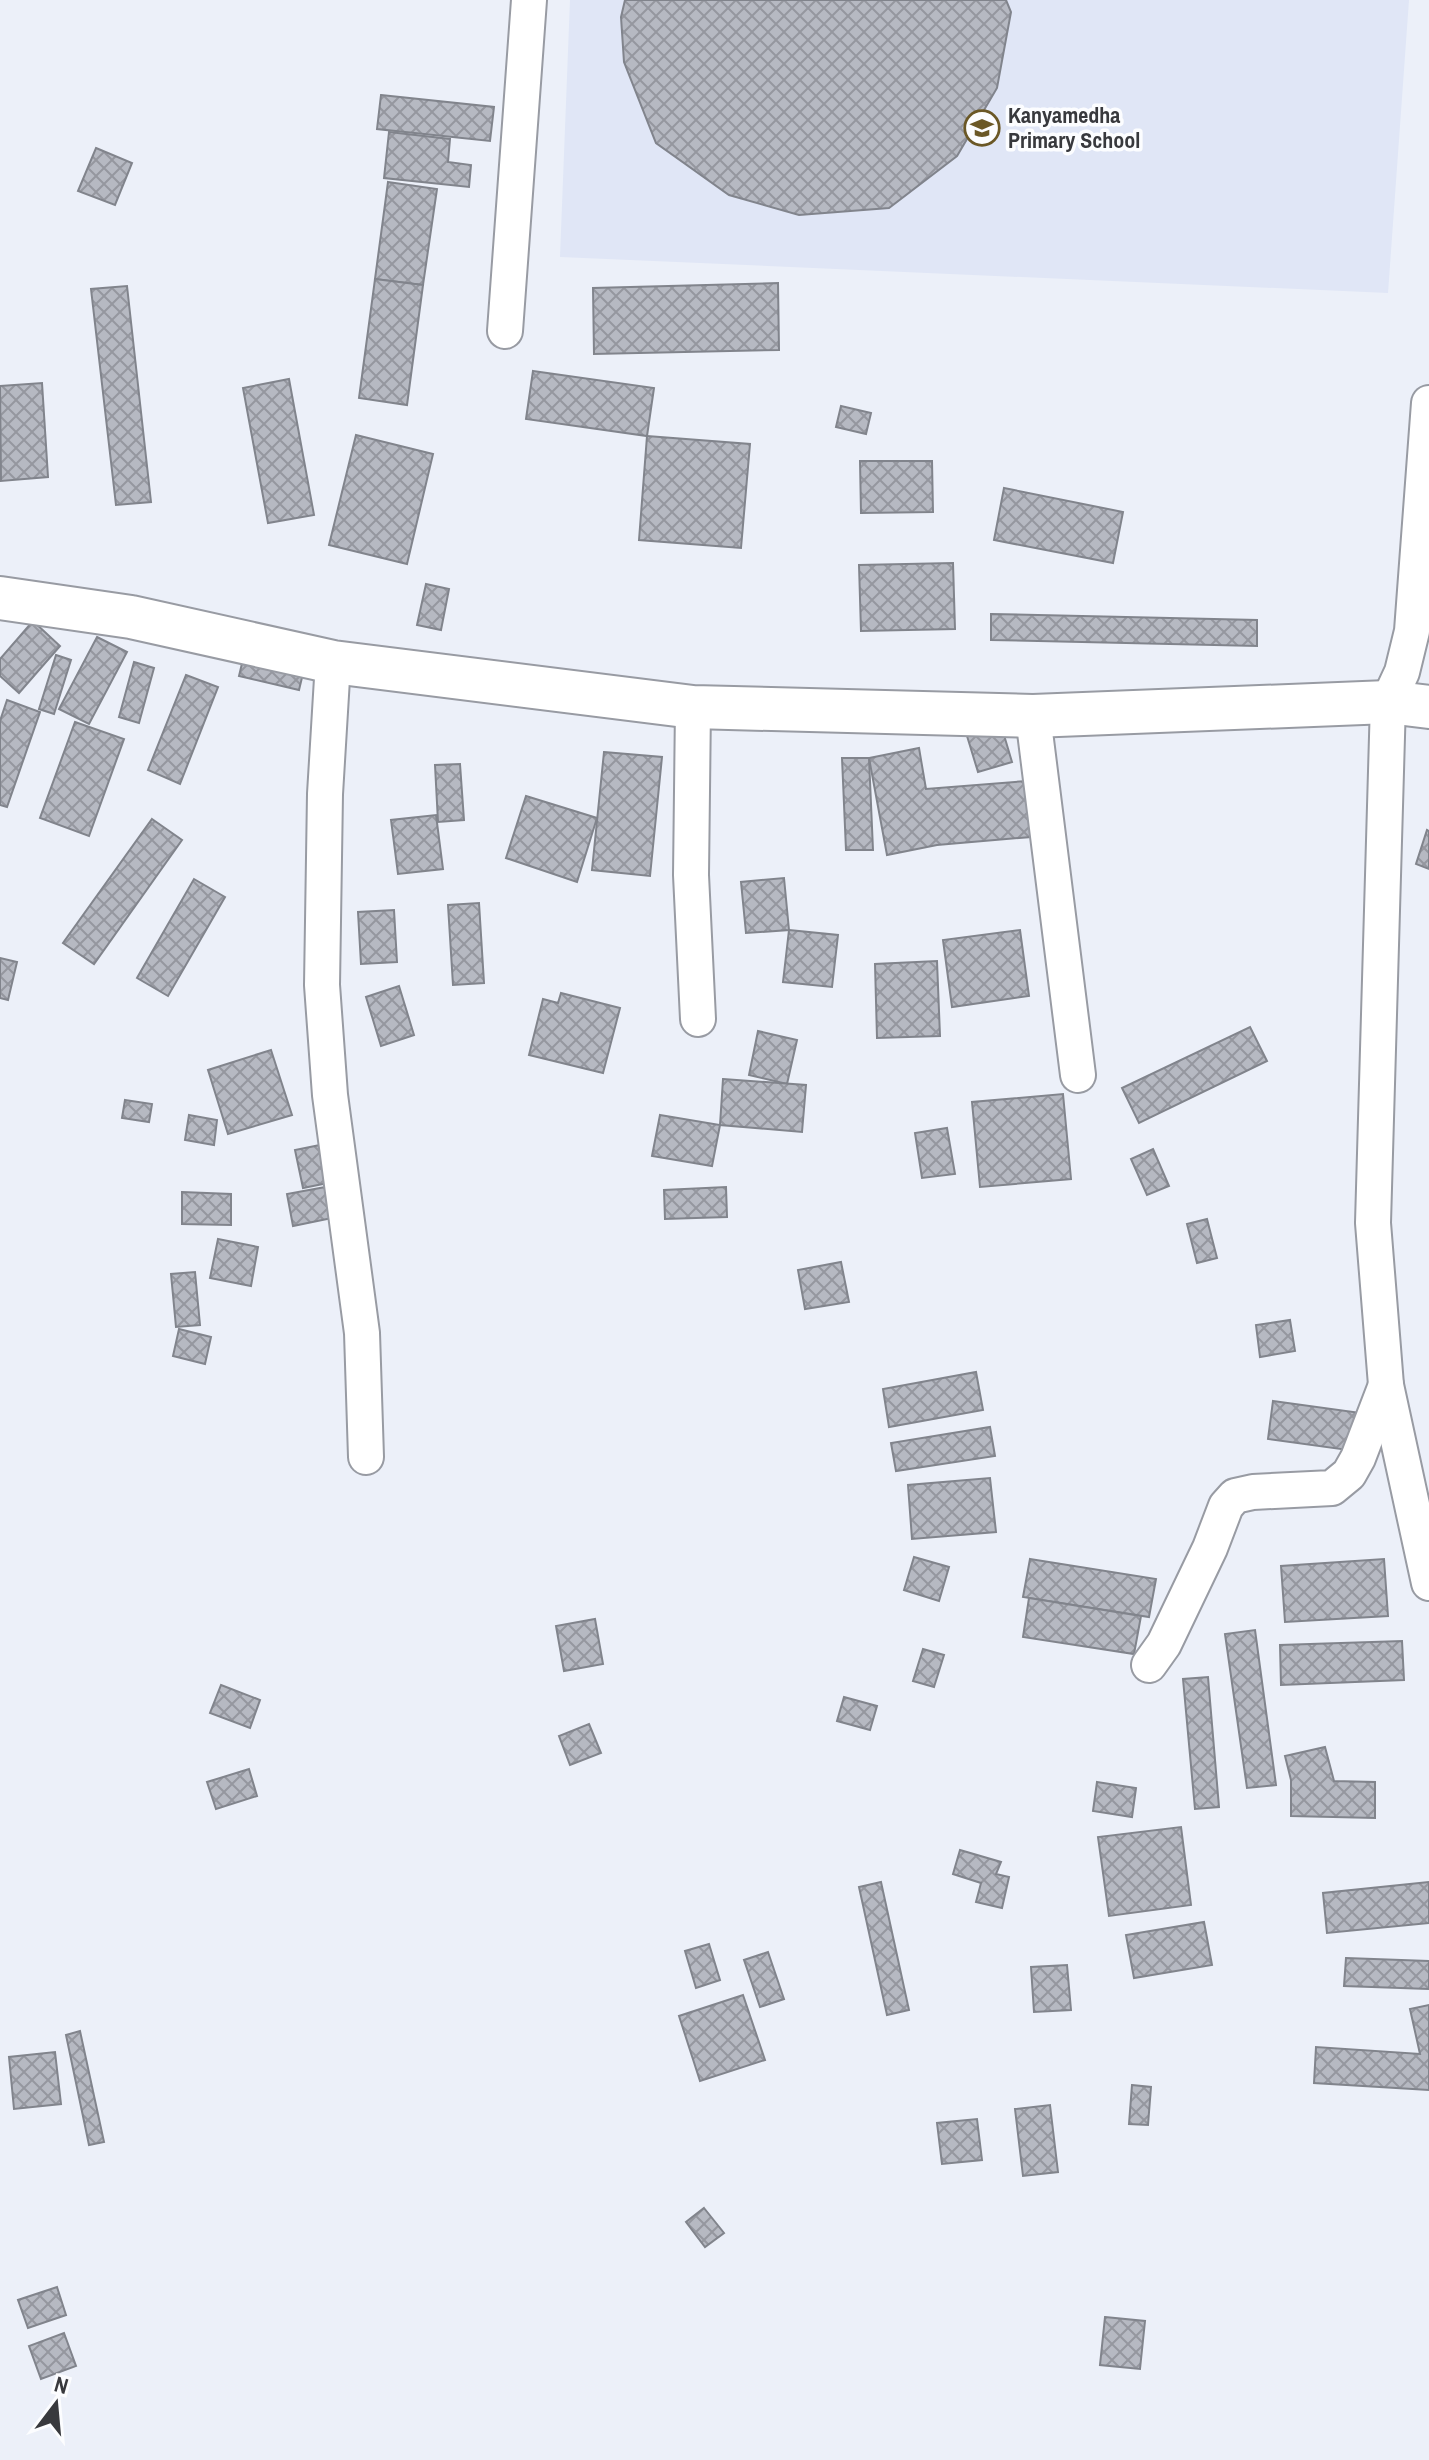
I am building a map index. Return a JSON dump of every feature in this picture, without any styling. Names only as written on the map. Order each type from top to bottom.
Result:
[{"type":"street","points":[[505,331],[529,0]]},
{"type":"street","points":[[1429,403],[1412,631],[1402,672],[1388,702],[1373,1223],[1386,1385],[1429,1583]]},
{"type":"street","points":[[0,598],[131,617],[333,662],[693,707],[1033,716],[1388,702],[1429,707]]},
{"type":"street","points":[[333,662],[325,794],[322,985],[330,1095],[362,1333],[366,1457]]},
{"type":"street","points":[[693,707],[691,875],[698,1019]]},
{"type":"street","points":[[1033,716],[1078,1075]]},
{"type":"street","points":[[1149,1665],[1171,1630],[1210,1548],[1226,1506],[1235,1496],[1253,1492],[1332,1488],[1349,1474],[1358,1458],[1386,1385]]},
{"type":"shaded area","name":"Kanyamedha Primary School","points":[[570,0],[1409,0],[1388,293],[560,257]]},
{"type":"building","points":[[625,0],[1006,0],[1011,12],[997,88],[957,156],[889,208],[799,215],[729,195],[656,143],[624,62],[621,17]]},
{"type":"building","points":[[381,95],[494,107],[490,141],[377,129]]},
{"type":"building","points":[[389,132],[450,139],[448,162],[471,165],[469,187],[384,178]]},
{"type":"building","points":[[96,148],[132,163],[115,205],[78,191]]},
{"type":"building","points":[[388,182],[437,189],[423,285],[375,279]]},
{"type":"building","points":[[375,279],[423,285],[407,405],[359,398]]},
{"type":"building","points":[[778,283],[779,350],[594,354],[593,288]]},
{"type":"building","points":[[127,286],[151,502],[116,505],[91,289]]},
{"type":"building","points":[[533,371],[654,388],[647,436],[526,419]]},
{"type":"building","points":[[289,379],[314,515],[268,523],[243,388]]},
{"type":"building","points":[[42,383],[48,477],[1,481],[0,386]]},
{"type":"building","points":[[841,406],[871,413],[866,434],[836,427]]},
{"type":"building","points":[[356,435],[433,454],[407,564],[329,545]]},
{"type":"building","points":[[647,436],[750,444],[741,548],[639,540]]},
{"type":"building","points":[[860,461],[932,461],[933,512],[861,513]]},
{"type":"building","points":[[1004,488],[1123,512],[1113,563],[994,540]]},
{"type":"building","points":[[953,563],[955,629],[861,631],[859,565]]},
{"type":"building","points":[[426,584],[449,589],[441,630],[417,625]]},
{"type":"building","points":[[991,614],[1257,620],[1257,646],[991,640]]},
{"type":"building","points":[[33,621],[60,646],[19,693],[0,676],[0,659]]},
{"type":"building","points":[[97,637],[127,652],[89,724],[59,709]]},
{"type":"building","points":[[245,651],[305,665],[299,690],[239,676]]},
{"type":"building","points":[[56,655],[71,660],[54,714],[39,709]]},
{"type":"building","points":[[134,662],[154,668],[139,723],[119,717]]},
{"type":"building","points":[[186,675],[218,687],[180,784],[148,770]]},
{"type":"building","points":[[7,700],[40,712],[7,807],[0,805],[0,721]]},
{"type":"building","points":[[75,722],[124,739],[89,836],[40,818]]},
{"type":"building","points":[[1001,725],[1012,762],[978,772],[967,736]]},
{"type":"building","points":[[919,748],[926,789],[1026,781],[1031,837],[937,845],[887,855],[869,758]]},
{"type":"building","points":[[604,752],[662,757],[650,876],[592,870]]},
{"type":"building","points":[[842,758],[869,758],[873,850],[846,850]]},
{"type":"building","points":[[460,764],[464,820],[438,822],[435,765]]},
{"type":"building","points":[[526,796],[597,818],[577,882],[506,858]]},
{"type":"building","points":[[436,815],[443,869],[398,874],[391,820]]},
{"type":"building","points":[[152,819],[182,840],[94,964],[63,943]]},
{"type":"building","points":[[1429,831],[1429,869],[1416,864]]},
{"type":"building","points":[[784,878],[789,930],[746,933],[741,882]]},
{"type":"building","points":[[194,879],[225,897],[168,996],[137,978]]},
{"type":"building","points":[[479,903],[484,983],[453,985],[448,905]]},
{"type":"building","points":[[394,910],[397,962],[361,964],[358,912]]},
{"type":"building","points":[[789,930],[838,935],[832,987],[783,982]]},
{"type":"building","points":[[1020,930],[1029,996],[952,1007],[943,940]]},
{"type":"building","points":[[0,958],[17,962],[8,1000],[0,998]]},
{"type":"building","points":[[937,961],[940,1036],[877,1038],[875,964]]},
{"type":"building","points":[[399,986],[414,1035],[381,1046],[366,997]]},
{"type":"building","points":[[561,993],[620,1008],[603,1073],[529,1055],[543,999],[558,1003]]},
{"type":"building","points":[[1250,1027],[1267,1061],[1139,1123],[1122,1088]]},
{"type":"building","points":[[758,1031],[797,1040],[787,1084],[749,1075]]},
{"type":"building","points":[[271,1050],[292,1115],[228,1134],[208,1070]]},
{"type":"building","points":[[723,1079],[806,1085],[802,1132],[720,1125]]},
{"type":"building","points":[[1063,1094],[1071,1179],[980,1187],[972,1102]]},
{"type":"building","points":[[125,1100],[152,1104],[149,1122],[122,1118]]},
{"type":"building","points":[[189,1115],[217,1120],[214,1145],[185,1140]]},
{"type":"building","points":[[660,1115],[720,1125],[712,1166],[652,1156]]},
{"type":"building","points":[[947,1128],[955,1174],[922,1178],[915,1133]]},
{"type":"building","points":[[325,1144],[333,1182],[303,1188],[295,1150]]},
{"type":"building","points":[[1153,1149],[1169,1186],[1147,1195],[1131,1159]]},
{"type":"building","points":[[331,1186],[337,1217],[293,1226],[287,1194]]},
{"type":"building","points":[[726,1187],[727,1217],[665,1219],[664,1190]]},
{"type":"building","points":[[182,1192],[231,1194],[231,1225],[182,1224]]},
{"type":"building","points":[[1207,1219],[1217,1258],[1197,1263],[1187,1224]]},
{"type":"building","points":[[218,1239],[258,1247],[251,1286],[210,1278]]},
{"type":"building","points":[[841,1262],[849,1302],[805,1309],[798,1270]]},
{"type":"building","points":[[195,1272],[200,1325],[176,1327],[171,1274]]},
{"type":"building","points":[[1290,1320],[1295,1351],[1260,1357],[1256,1325]]},
{"type":"building","points":[[179,1329],[211,1337],[205,1364],[173,1356]]},
{"type":"building","points":[[976,1372],[983,1410],[889,1427],[883,1389]]},
{"type":"building","points":[[1273,1401],[1361,1413],[1355,1451],[1268,1439]]},
{"type":"building","points":[[990,1427],[995,1456],[896,1471],[891,1443]]},
{"type":"building","points":[[990,1478],[996,1532],[912,1539],[908,1485]]},
{"type":"building","points":[[914,1557],[949,1567],[939,1601],[904,1590]]},
{"type":"building","points":[[1030,1559],[1156,1579],[1149,1617],[1023,1597]]},
{"type":"building","points":[[1384,1559],[1388,1616],[1285,1622],[1281,1566]]},
{"type":"building","points":[[1029,1598],[1141,1616],[1134,1654],[1023,1637]]},
{"type":"building","points":[[595,1619],[603,1664],[564,1671],[556,1626]]},
{"type":"building","points":[[1255,1630],[1276,1785],[1247,1788],[1225,1634]]},
{"type":"building","points":[[1402,1641],[1404,1680],[1281,1685],[1280,1645]]},
{"type":"building","points":[[923,1649],[944,1655],[934,1687],[913,1681]]},
{"type":"building","points":[[1208,1677],[1219,1807],[1195,1809],[1183,1679]]},
{"type":"building","points":[[221,1685],[260,1700],[250,1728],[210,1713]]},
{"type":"building","points":[[844,1697],[877,1706],[870,1730],[837,1721]]},
{"type":"building","points":[[589,1724],[601,1753],[570,1765],[559,1736]]},
{"type":"building","points":[[1325,1747],[1334,1781],[1375,1782],[1375,1818],[1291,1816],[1291,1780],[1285,1756]]},
{"type":"building","points":[[249,1769],[257,1796],[216,1809],[207,1782]]},
{"type":"building","points":[[1097,1782],[1136,1788],[1132,1817],[1093,1811]]},
{"type":"building","points":[[1181,1827],[1191,1905],[1109,1916],[1098,1837]]},
{"type":"building","points":[[960,1850],[1001,1862],[996,1874],[1009,1877],[1002,1908],[976,1902],[981,1883],[953,1874]]},
{"type":"building","points":[[881,1882],[909,2010],[887,2015],[859,1887]]},
{"type":"building","points":[[1429,1882],[1429,1923],[1327,1933],[1323,1893]]},
{"type":"building","points":[[1204,1922],[1212,1965],[1134,1978],[1126,1935]]},
{"type":"building","points":[[709,1944],[720,1980],[696,1988],[685,1951]]},
{"type":"building","points":[[768,1952],[784,1999],[760,2007],[744,1960]]},
{"type":"building","points":[[1346,1958],[1429,1961],[1429,1989],[1344,1986]]},
{"type":"building","points":[[1067,1965],[1071,2010],[1034,2012],[1031,1967]]},
{"type":"building","points":[[743,1995],[765,2060],[700,2081],[679,2016]]},
{"type":"building","points":[[1429,2005],[1429,2090],[1314,2083],[1316,2047],[1420,2054],[1410,2009]]},
{"type":"building","points":[[80,2031],[104,2142],[89,2145],[66,2035]]},
{"type":"building","points":[[55,2052],[61,2104],[14,2109],[9,2057]]},
{"type":"building","points":[[1132,2085],[1151,2087],[1148,2125],[1129,2124]]},
{"type":"building","points":[[1050,2105],[1058,2172],[1023,2176],[1015,2109]]},
{"type":"building","points":[[977,2119],[982,2160],[942,2164],[937,2123]]},
{"type":"building","points":[[704,2208],[724,2233],[705,2247],[686,2222]]},
{"type":"building","points":[[57,2287],[66,2315],[28,2328],[18,2300]]},
{"type":"building","points":[[1105,2317],[1145,2321],[1140,2369],[1100,2365]]},
{"type":"building","points":[[64,2333],[76,2366],[41,2379],[29,2346]]},
{"type":"place","name":"Kanyamedha Primary School","points":[[982,128]]}]
